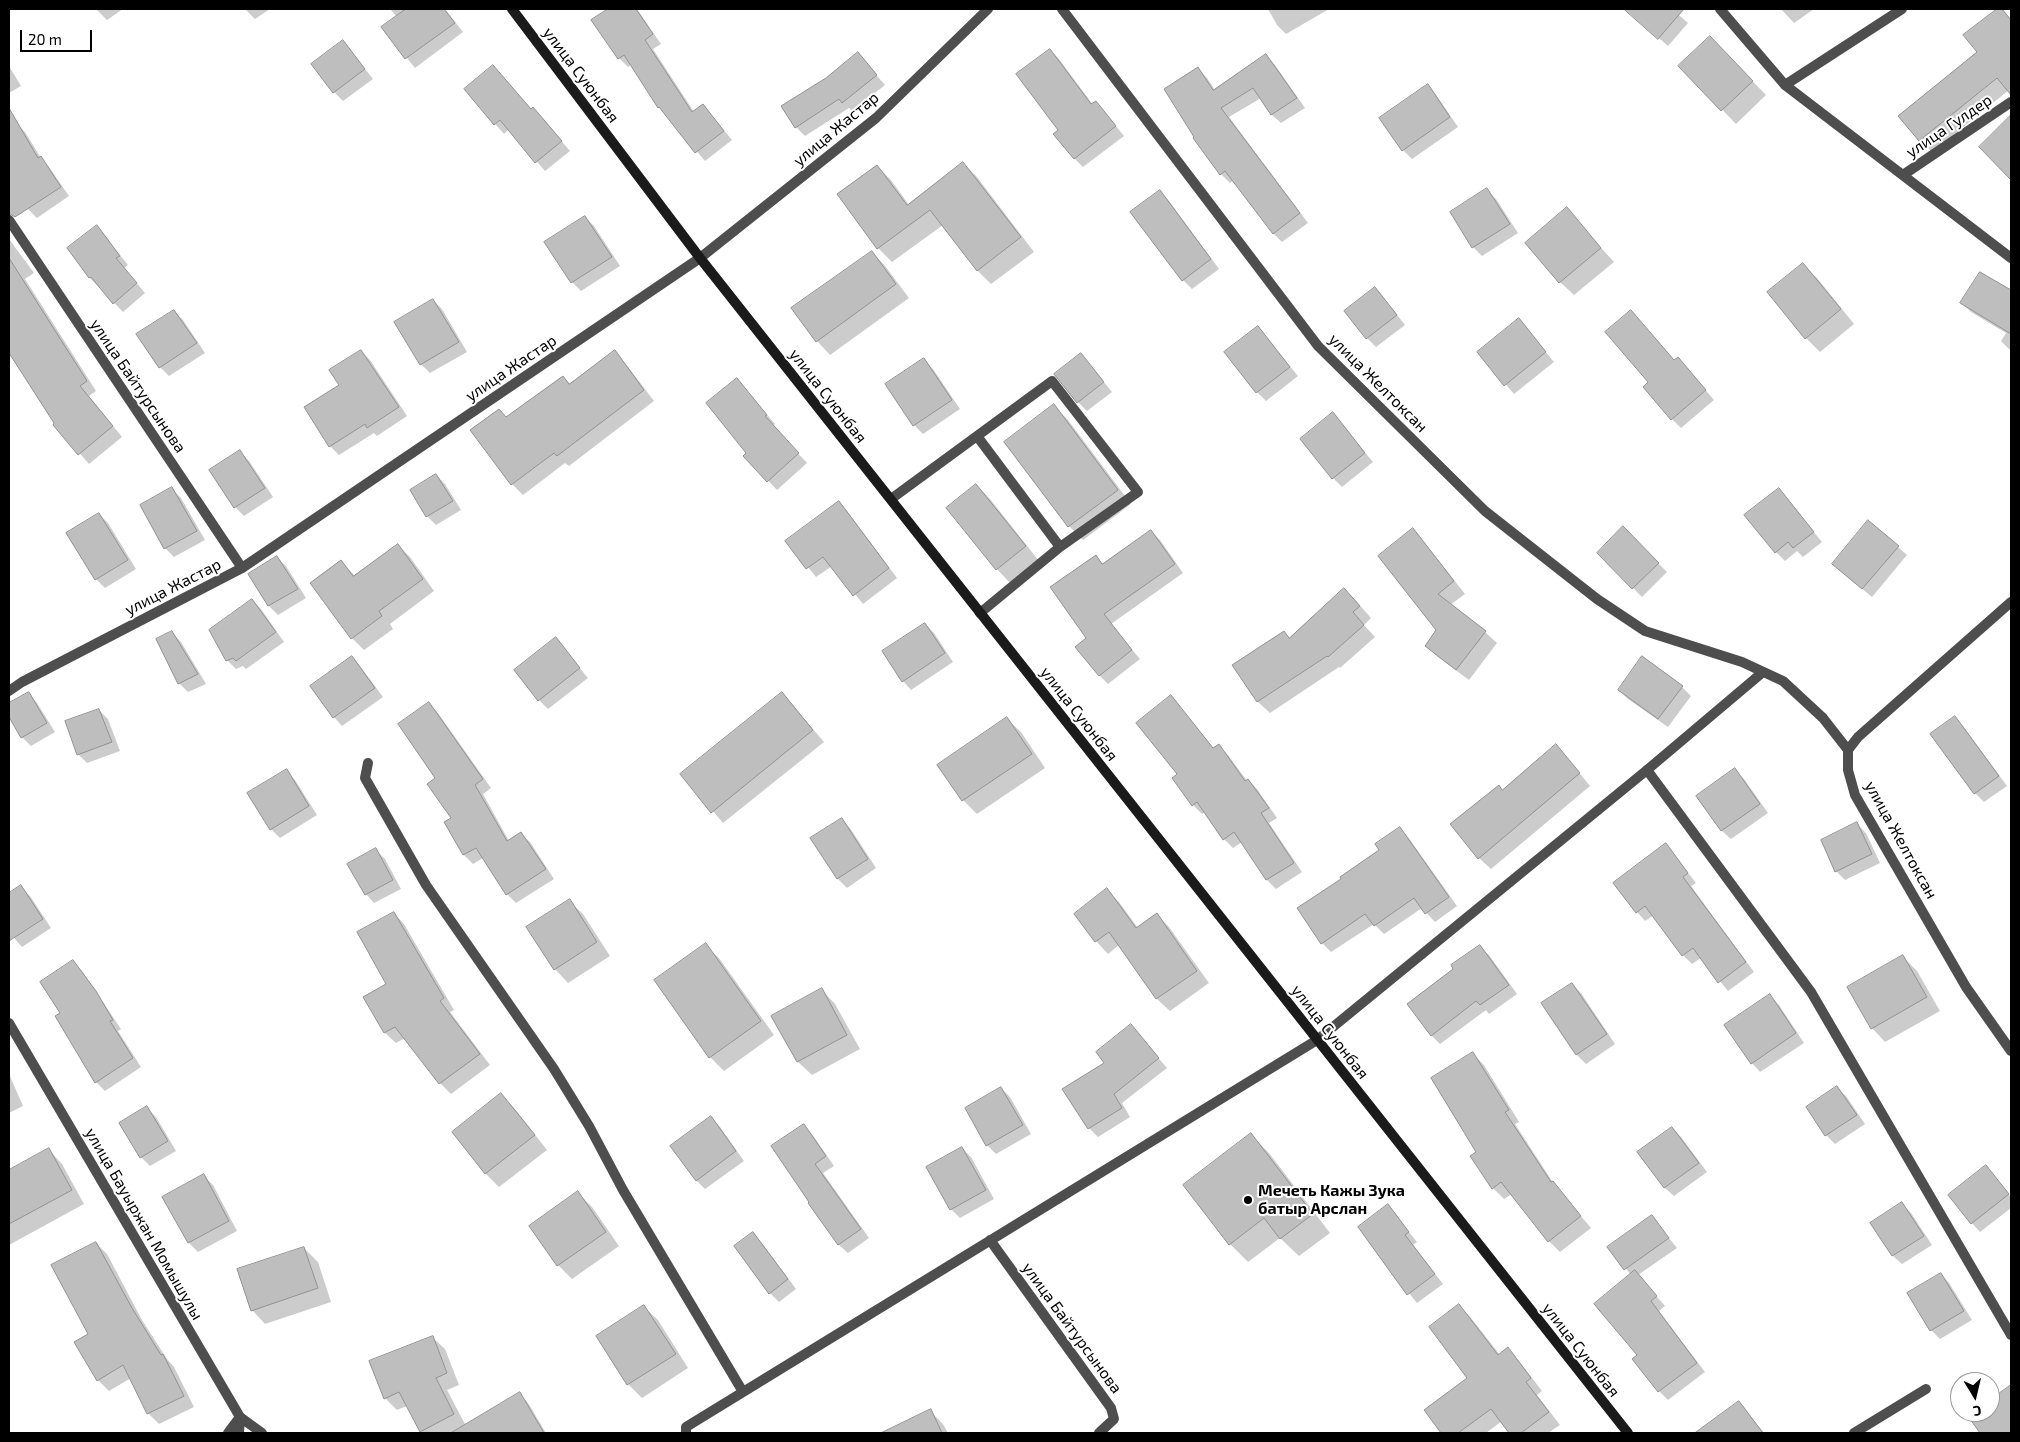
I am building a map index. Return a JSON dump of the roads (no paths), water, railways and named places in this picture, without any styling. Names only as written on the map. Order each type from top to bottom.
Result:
[{"type":"main road","name":"улица Суюнбая","points":[[512,9],[700,258],[1628,1433]]},
{"type":"street","name":"улица Жастар","points":[[9,691],[22,682],[242,568],[700,258],[876,118],[988,9]]},
{"type":"street","name":"улица Желтоксан","points":[[1062,9],[1318,346],[1485,511],[1597,599],[1645,631],[1726,656],[1783,681],[1823,718],[1848,750],[1848,770],[1855,794],[1966,987],[2011,1051]]},
{"type":"street","points":[[1720,9],[1785,85],[2011,258]]},
{"type":"street","points":[[1785,85],[1902,9]]},
{"type":"street","name":"улица Гулдер","points":[[1903,175],[2011,102]]},
{"type":"street","name":"улица Байтурсынова","points":[[9,220],[242,568]]},
{"type":"street","points":[[890,499],[1052,382],[1138,492],[1060,547],[980,613]]},
{"type":"street","points":[[977,436],[1060,547]]},
{"type":"street","points":[[1848,750],[1858,737],[2011,602]]},
{"type":"street","points":[[686,1433],[686,1427],[1317,1040],[1647,770],[1763,672]]},
{"type":"street","points":[[368,763],[365,778],[426,885],[554,1069],[589,1126],[623,1190],[743,1392]]},
{"type":"street","points":[[1647,770],[1811,992],[2011,1335]]},
{"type":"street","name":"улица Бауыржан Момышулы","points":[[9,1023],[240,1417],[262,1433]]},
{"type":"street","name":"улица Байтурсынова","points":[[990,1240],[1111,1408],[1114,1419],[1099,1433]]},
{"type":"street","points":[[1854,1433],[1926,1389]]},
{"type":"street","points":[[228,1433],[240,1417]]},
{"type":"street","points":[[239,1433],[240,1417]]},
{"type":"place","name":"Мечеть Кажы Зука батыр Арслан","points":[[1248,1200]]}]
